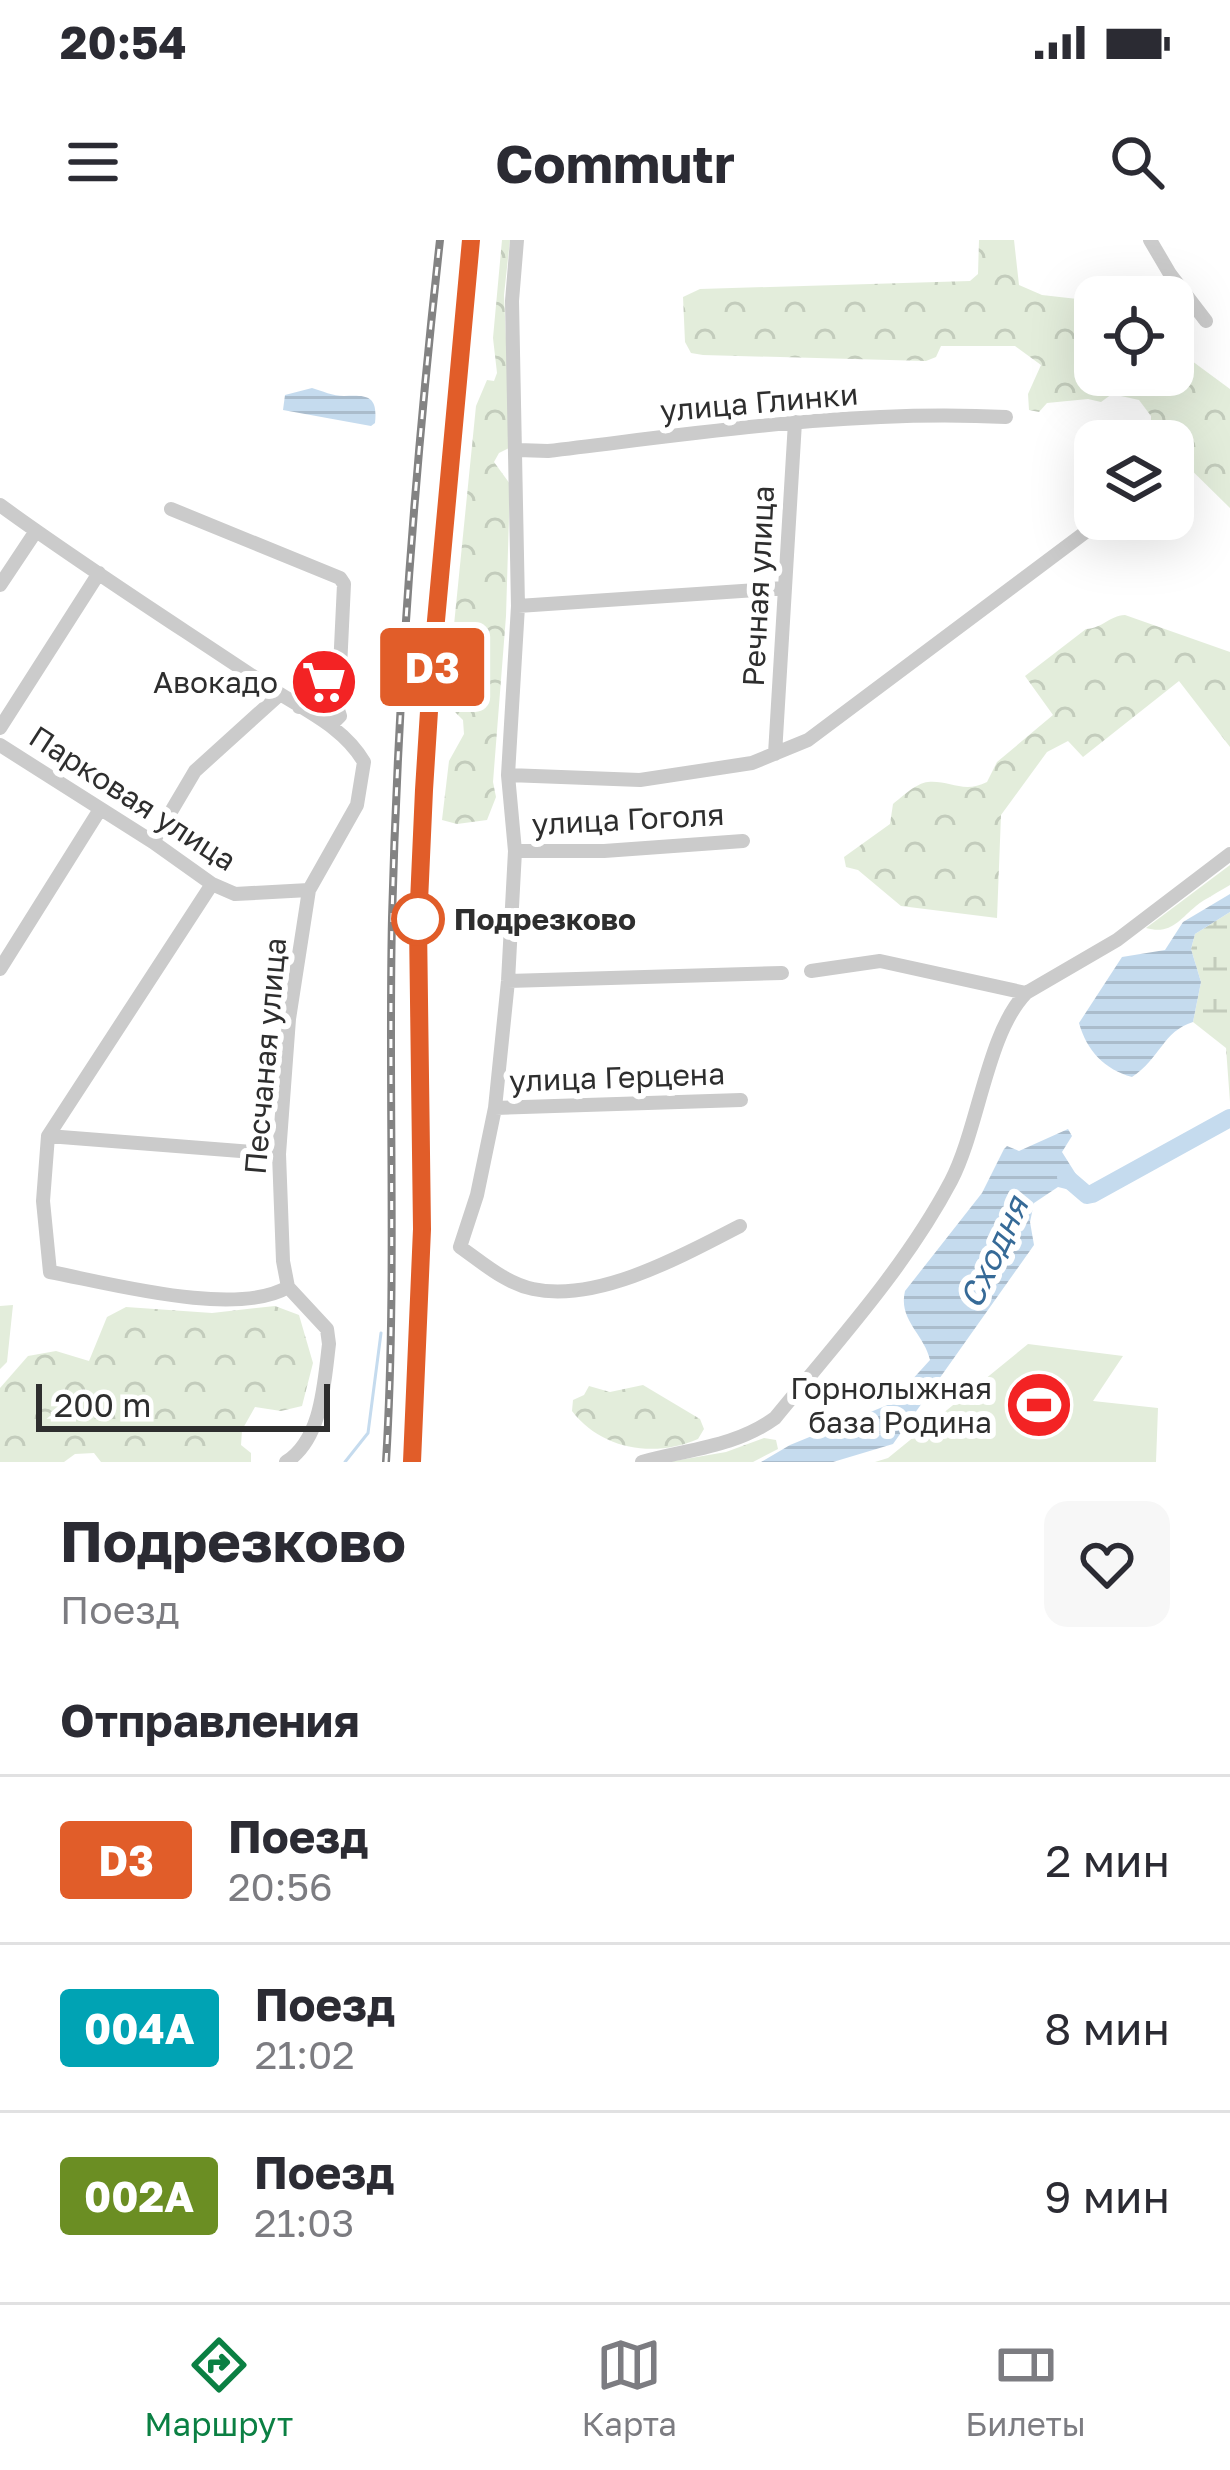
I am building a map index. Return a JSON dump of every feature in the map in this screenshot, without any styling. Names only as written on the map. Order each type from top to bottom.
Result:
[{"type":"street","points":[[517,240],[512,301],[518,607],[508,775],[515,851],[508,981],[495,1108],[477,1195],[460,1247],[505,1279],[550,1291],[616,1281],[659,1266],[740,1226]]},
{"type":"street","points":[[1150,240],[1206,321]]},
{"type":"street","name":"улица Глинки","points":[[518,450],[548,451],[795,422],[925,415],[1006,417]]},
{"type":"street","name":"Речная улица","points":[[775,754],[795,422]]},
{"type":"street","points":[[0,505],[279,695],[332,725],[340,716],[334,701],[339,689],[344,584],[340,578],[171,508]]},
{"type":"street","points":[[0,585],[36,531]]},
{"type":"street","points":[[508,775],[640,780],[752,763],[775,754],[808,740],[879,690],[1075,540]]},
{"type":"street","points":[[0,728],[99,573]]},
{"type":"street","points":[[518,607],[785,588]]},
{"type":"street","points":[[153,842],[195,771],[279,695]]},
{"type":"street","points":[[299,707],[317,700],[334,701]]},
{"type":"street","name":"Песчаная улица","points":[[288,1287],[279,1154],[289,1019],[309,890],[357,805],[364,762],[352,742],[332,725]]},
{"type":"street","name":"Парковая улица","points":[[0,745],[212,884],[235,894],[309,890]]},
{"type":"street","points":[[0,970],[99,811]]},
{"type":"street","name":"улица Гоголя","points":[[515,851],[743,841]]},
{"type":"street","points":[[642,1462],[724,1444],[775,1418],[900,1264],[950,1184],[1003,1030],[1026,993],[1117,940],[1230,854]]},
{"type":"street","points":[[212,884],[48,1136],[43,1201],[50,1272],[179,1297],[262,1299],[288,1287],[327,1329],[329,1344],[311,1436],[301,1452],[286,1462]]},
{"type":"street","points":[[811,971],[880,961],[1026,993]]},
{"type":"street","points":[[508,981],[782,974]]},
{"type":"street","name":"улица Герцена","points":[[495,1108],[741,1100]]},
{"type":"street","points":[[48,1136],[279,1154]]},
{"type":"green space","points":[[502,240],[510,240],[504,295],[511,447],[494,462],[510,484],[493,782],[496,797],[487,820],[457,824],[442,820],[449,761],[464,734],[463,720],[447,695],[467,660],[453,635],[476,406],[487,380],[494,381],[497,373],[493,338]]},
{"type":"green space","points":[[979,240],[1014,240],[1019,285],[1042,295],[1074,299],[1074,396],[1109,396],[1101,402],[1047,403],[1039,412],[1029,410],[1028,394],[1041,365],[1015,346],[941,346],[936,357],[926,361],[703,355],[691,353],[685,342],[683,297],[700,289],[970,281],[978,274]]},
{"type":"green space","points":[[1194,362],[1230,389],[1230,508],[1194,473],[1194,420],[1151,420],[1139,400],[1121,396],[1194,396]]},
{"type":"green space","points":[[1125,615],[1230,652],[1230,747],[1179,681],[1083,757],[1068,741],[1047,752],[1001,815],[997,918],[901,906],[858,870],[846,867],[844,857],[890,824],[893,804],[914,788],[928,782],[971,787],[987,782],[997,762],[1053,715],[1025,676],[1086,629]]},
{"type":"green space","points":[[1230,865],[1230,885],[1168,928],[1146,928]]},
{"type":"green space","points":[[1230,912],[1230,1102],[1226,1048],[1193,1022],[1201,982],[1191,949],[1195,934]]},
{"type":"green space","points":[[13,1305],[7,1362],[0,1369],[0,1306]]},
{"type":"green space","points":[[275,1306],[299,1315],[313,1363],[302,1406],[281,1411],[255,1407],[242,1430],[241,1445],[251,1453],[251,1462],[101,1462],[94,1453],[75,1454],[64,1462],[0,1462],[0,1388],[28,1356],[56,1351],[89,1361],[107,1317],[126,1307],[212,1313]]},
{"type":"green space","name":"Горнолыжная база Родина","points":[[1028,1344],[1123,1356],[1093,1401],[1158,1408],[1156,1462],[875,1462],[888,1458]]},
{"type":"green space","points":[[643,1385],[700,1419],[704,1429],[698,1439],[664,1448],[630,1447],[598,1434],[572,1411],[573,1400],[589,1386],[610,1392]]},
{"type":"green space","points":[[764,1438],[776,1440],[778,1449],[753,1462],[668,1462],[726,1452]]},
{"type":"water","points":[[312,388],[369,399],[375,407],[375,423],[283,410],[285,395]]},
{"type":"water","points":[[1230,894],[1230,912],[1195,934],[1191,949],[1201,982],[1193,1022],[1175,1032],[1132,1077],[1105,1064],[1079,1023],[1122,957],[1165,950],[1183,922]]},
{"type":"water","points":[[1068,1129],[1072,1136],[1062,1152],[1084,1187],[1078,1192],[1058,1187],[1034,1203],[1030,1222],[1034,1245],[893,1444],[833,1462],[761,1462],[790,1445],[890,1404],[930,1360],[908,1319],[905,1291],[982,1193],[1007,1146],[1019,1151]]},
{"type":"waterway","name":"Сходня","points":[[1066,1177],[1092,1194],[1230,1118]]},
{"type":"waterway","points":[[345,1462],[368,1433],[381,1333]]},
{"type":"railway","points":[[386,1462],[395,833],[409,579],[440,240]]},
{"type":"railway","points":[[412,1462],[421,1229],[418,924],[424,790],[471,240]]},
{"type":"train","name":"D3","points":[[412,1462],[422,1229],[418,924],[424,790],[471,240]]},
{"type":"place","name":"Авокадо","points":[[324,682]]},
{"type":"place","name":"Подрезково","points":[[418,919]]},
{"type":"place","name":"Горнолыжная база Родина","points":[[1039,1405]]}]
